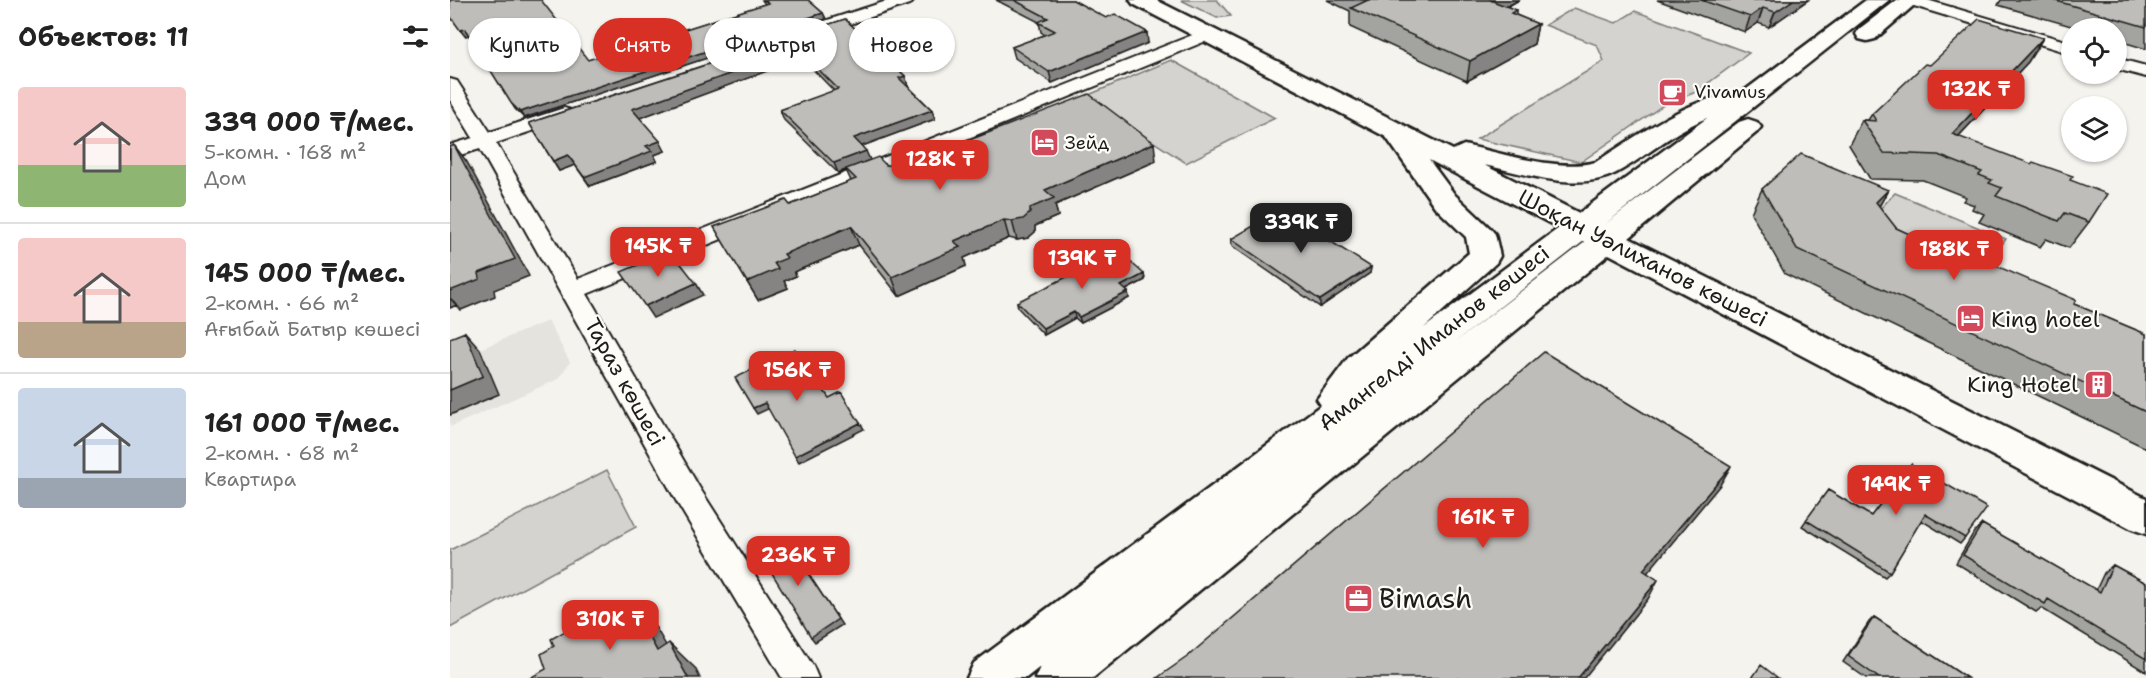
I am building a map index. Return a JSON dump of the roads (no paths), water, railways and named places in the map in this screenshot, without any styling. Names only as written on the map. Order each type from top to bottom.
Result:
[{"type":"main road","name":"Шоқан Уәлиханов көшесі","points":[[1140,0],[2146,517]]},
{"type":"main road","name":"Амангелді Иманов көшесі","points":[[1058,678],[1594,232],[1758,92],[1879,0]]},
{"type":"main road","name":"Амангелді Иманов көшесі","points":[[990,678],[1304,439],[1594,232],[1910,0]]},
{"type":"main road","points":[[1402,135],[1557,172],[1586,173],[1605,168],[1677,120],[1758,92]]},
{"type":"main road","points":[[1304,439],[1360,367],[1485,256],[1480,234],[1445,201],[1402,135]]},
{"type":"street","points":[[837,23],[906,0]]},
{"type":"street","points":[[1910,0],[2061,46]]},
{"type":"street","points":[[574,290],[1205,34]]},
{"type":"street","points":[[2127,66],[2146,72]]},
{"type":"street","name":"Тараз көшесі","points":[[450,85],[486,140],[574,290],[674,470],[801,678]]},
{"type":"street","points":[[450,152],[577,110]]},
{"type":"place","name":"Vivamus","points":[[1673,92]]},
{"type":"place","name":"Зейд","points":[[1044,143]]},
{"type":"place","name":"King hotel","points":[[1970,319]]},
{"type":"place","name":"King Hotel","points":[[2099,384]]},
{"type":"place","name":"Bimash","points":[[1358,598]]}]
